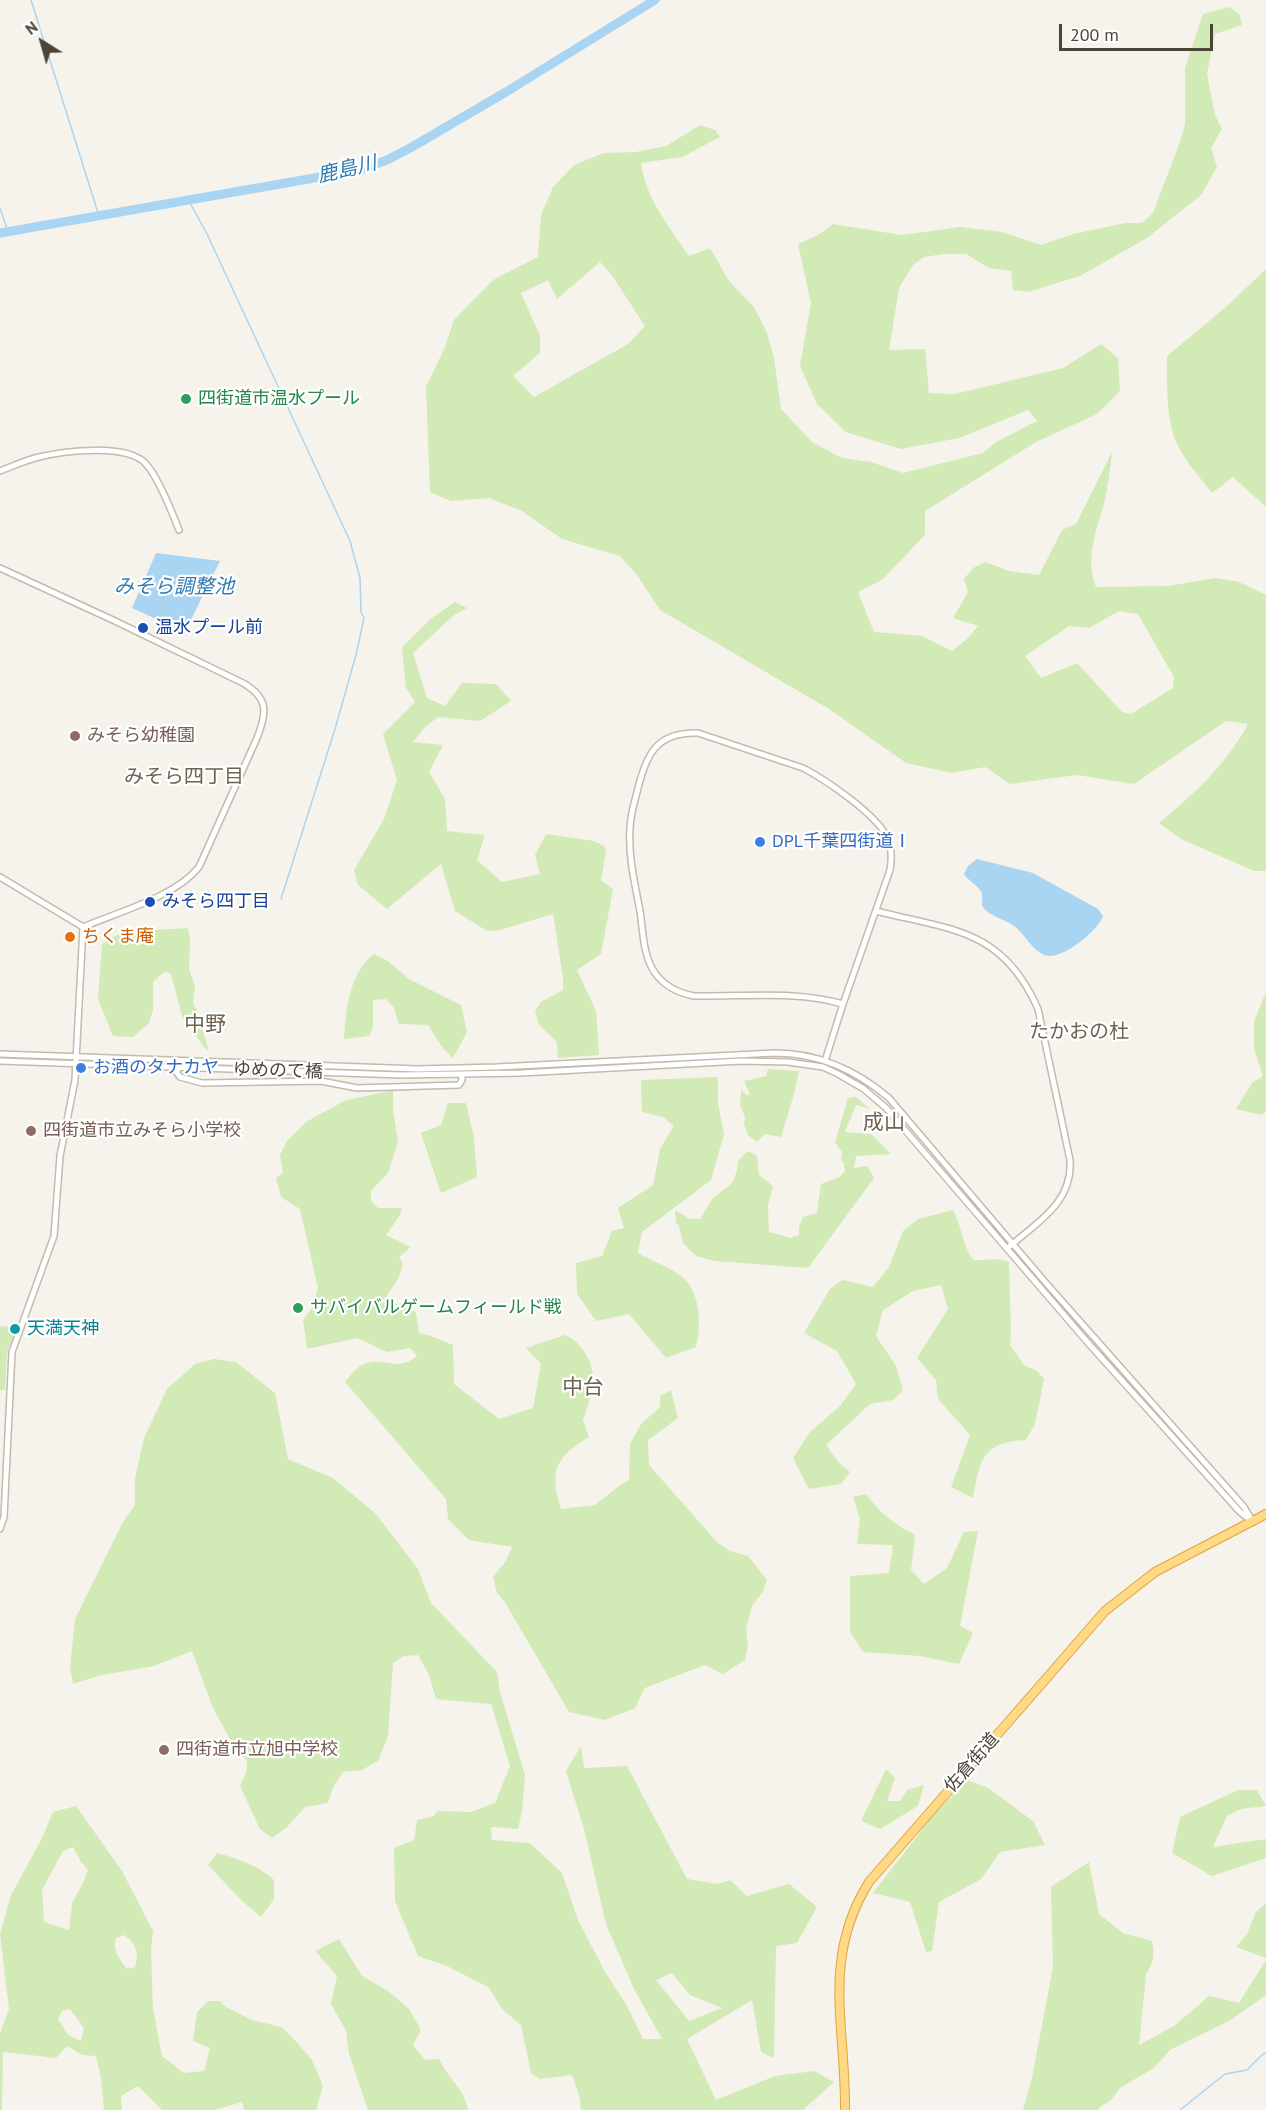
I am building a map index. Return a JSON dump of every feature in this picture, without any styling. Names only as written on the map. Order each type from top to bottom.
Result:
[{"type":"highway","name":"佐倉街道","points":[[845,2110],[839,2020],[840,1960],[848,1923],[869,1882],[1105,1611],[1155,1572],[1266,1514]]},
{"type":"street","points":[[0,471],[39,456],[97,449],[122,453],[146,463],[172,511],[179,530]]},
{"type":"street","points":[[0,568],[243,683],[258,694],[263,703],[264,721],[195,873],[166,893],[82,927]]},
{"type":"street","points":[[823,1067],[890,870],[891,848],[887,838],[869,815],[814,774],[793,763],[698,733],[671,735],[658,744],[643,765],[632,814],[630,843],[647,956],[656,974],[677,992],[694,996],[805,996],[824,998],[843,1004]]},
{"type":"street","points":[[0,877],[82,927]]},
{"type":"street","points":[[876,910],[960,932],[986,944],[1002,955],[1017,970],[1029,988],[1038,1009],[1071,1173],[1069,1185],[1060,1201],[1007,1249]]},
{"type":"street","points":[[0,1529],[4,1517],[12,1352],[54,1236],[60,1156],[71,1107],[77,1057],[82,927]]},
{"type":"street","points":[[351,1070],[497,1067],[775,1053],[800,1054],[825,1060],[849,1070],[889,1098],[1013,1244],[1244,1507],[1253,1522]]},
{"type":"street","points":[[0,1054],[207,1065]]},
{"type":"street","points":[[0,1061],[177,1067],[207,1065]]},
{"type":"street","points":[[351,1070],[462,1075],[741,1061],[788,1062],[823,1067],[864,1089],[886,1108],[1172,1437],[1240,1512],[1253,1522]]},
{"type":"street","name":"ゆめのて橋","points":[[207,1065],[351,1070]]},
{"type":"street","points":[[177,1067],[180,1077],[202,1083],[321,1081],[357,1088],[459,1085],[462,1075]]},
{"type":"green space","points":[[1230,7],[1240,15],[1242,25],[1215,34],[1207,74],[1215,115],[1222,129],[1211,148],[1217,167],[1201,195],[1147,238],[1080,276],[1028,292],[1013,290],[1011,271],[989,268],[966,254],[944,254],[924,257],[913,265],[899,288],[889,350],[925,349],[929,393],[955,394],[1063,368],[1101,344],[1118,358],[1120,391],[1097,414],[1036,442],[925,511],[925,535],[882,580],[858,592],[874,632],[922,636],[952,651],[978,626],[953,618],[968,592],[964,579],[973,568],[985,562],[1009,571],[1039,575],[1062,530],[1076,524],[1112,452],[1109,478],[1092,556],[1091,566],[1096,587],[1168,586],[1215,578],[1239,582],[1266,595],[1266,871],[1254,871],[1181,839],[1159,823],[1209,778],[1240,739],[1248,724],[1226,721],[1134,784],[1077,775],[1010,784],[985,767],[952,773],[906,763],[829,709],[660,610],[637,575],[620,556],[562,539],[522,511],[489,498],[451,501],[430,492],[426,387],[445,347],[454,320],[493,280],[538,257],[541,215],[553,187],[574,165],[604,153],[636,152],[666,146],[700,125],[715,130],[720,137],[682,157],[641,163],[643,176],[659,212],[689,256],[710,248],[729,281],[754,307],[767,333],[774,358],[781,409],[812,442],[842,458],[871,462],[903,473],[983,453],[996,442],[1037,421],[1028,410],[959,438],[901,449],[846,432],[817,404],[800,366],[811,303],[798,244],[818,235],[833,224],[902,235],[960,227],[1002,232],[1041,245],[1073,234],[1125,223],[1142,223],[1153,213],[1181,139],[1185,124],[1185,68],[1203,14]],"holes":[[[600,262],[611,274],[645,326],[628,344],[534,397],[513,376],[540,353],[540,336],[521,293],[548,280],[557,299]],[[1119,611],[1138,614],[1174,677],[1173,688],[1131,714],[1122,712],[1077,663],[1041,678],[1025,656],[1069,626],[1089,628]]]},
{"type":"green space","points":[[1266,269],[1266,507],[1233,477],[1212,493],[1187,460],[1175,439],[1170,420],[1167,356],[1227,306]]},
{"type":"green space","points":[[455,602],[467,608],[454,615],[413,653],[427,698],[445,706],[462,683],[496,684],[511,701],[480,721],[438,717],[425,727],[413,742],[443,745],[429,772],[445,799],[447,831],[485,835],[477,860],[502,882],[540,874],[535,855],[546,834],[594,841],[604,846],[606,852],[601,880],[613,889],[601,954],[577,970],[596,1011],[599,1055],[558,1058],[557,1042],[539,1025],[535,1011],[541,1002],[563,990],[553,914],[500,930],[487,931],[455,911],[441,864],[387,909],[358,885],[354,870],[384,819],[397,780],[383,734],[415,702],[406,688],[402,647],[433,617]]},
{"type":"green space","points":[[188,928],[189,969],[195,986],[193,1003],[209,1051],[182,1016],[171,974],[165,971],[153,982],[153,1010],[149,1023],[133,1037],[113,1036],[98,999],[102,944],[122,932]]},
{"type":"green space","points":[[374,954],[388,961],[409,979],[461,1005],[467,1032],[453,1058],[442,1047],[428,1025],[399,1024],[394,1008],[386,999],[373,1000],[373,1028],[369,1036],[344,1039],[350,993],[359,971]]},
{"type":"green space","points":[[1266,992],[1266,1112],[1261,1115],[1236,1109],[1252,1083],[1263,1076],[1254,1049],[1254,1021]]},
{"type":"green space","points":[[768,1069],[799,1071],[781,1137],[765,1134],[757,1142],[748,1135],[744,1124],[745,1117],[740,1105],[741,1090],[750,1095],[744,1081],[766,1076]]},
{"type":"green space","points":[[718,1077],[718,1103],[724,1134],[711,1180],[642,1232],[638,1253],[681,1276],[696,1299],[699,1329],[696,1347],[666,1358],[629,1314],[596,1321],[577,1294],[576,1263],[602,1256],[612,1231],[624,1228],[618,1208],[653,1185],[660,1149],[674,1126],[663,1117],[642,1112],[641,1080]]},
{"type":"green space","points":[[393,1090],[393,1109],[398,1142],[388,1173],[371,1191],[371,1201],[378,1208],[402,1208],[400,1215],[386,1235],[411,1247],[399,1257],[403,1264],[399,1277],[385,1299],[416,1312],[419,1333],[453,1345],[454,1384],[499,1419],[533,1408],[541,1364],[526,1348],[565,1335],[581,1347],[590,1361],[593,1378],[591,1395],[583,1420],[589,1437],[569,1452],[558,1466],[556,1484],[561,1509],[595,1505],[629,1480],[630,1444],[641,1424],[660,1407],[660,1396],[671,1390],[678,1418],[648,1440],[649,1465],[717,1542],[730,1551],[748,1556],[767,1580],[762,1593],[752,1606],[746,1628],[748,1645],[745,1660],[723,1674],[705,1665],[645,1688],[635,1708],[605,1720],[569,1712],[506,1604],[497,1593],[493,1577],[506,1561],[512,1547],[469,1540],[448,1519],[446,1499],[345,1382],[357,1368],[370,1362],[396,1364],[409,1361],[417,1356],[410,1348],[387,1352],[357,1338],[307,1349],[303,1320],[313,1306],[318,1288],[300,1209],[281,1197],[276,1178],[283,1173],[280,1155],[287,1141],[306,1122],[344,1101]]},
{"type":"green space","points":[[856,1097],[870,1109],[856,1105],[845,1132],[871,1134],[891,1154],[856,1156],[854,1168],[867,1166],[874,1178],[808,1268],[715,1261],[696,1256],[683,1243],[679,1226],[676,1223],[675,1210],[690,1219],[700,1219],[713,1198],[732,1183],[738,1161],[748,1151],[757,1156],[759,1175],[773,1186],[768,1206],[769,1232],[791,1238],[799,1235],[803,1217],[817,1213],[821,1184],[840,1177],[845,1171],[841,1160],[842,1152],[835,1142],[848,1098]]},
{"type":"green space","points":[[448,1103],[466,1103],[474,1138],[477,1177],[441,1193],[421,1133],[441,1125]]},
{"type":"green space","points":[[953,1210],[966,1248],[973,1260],[996,1259],[1009,1262],[1010,1345],[1024,1365],[1037,1371],[1044,1379],[1035,1424],[1026,1440],[1001,1444],[986,1455],[978,1472],[973,1498],[951,1487],[970,1435],[938,1399],[936,1380],[917,1358],[948,1309],[941,1285],[913,1291],[883,1310],[876,1336],[896,1366],[903,1390],[893,1400],[870,1404],[826,1445],[839,1463],[850,1472],[841,1484],[809,1489],[793,1458],[810,1432],[840,1406],[856,1384],[837,1351],[804,1333],[830,1289],[842,1280],[873,1287],[889,1267],[903,1231],[918,1219]]},
{"type":"green space","points":[[0,1326],[11,1327],[10,1332],[15,1333],[7,1352],[5,1390],[0,1390]]},
{"type":"green space","points":[[214,1359],[236,1362],[275,1393],[288,1459],[333,1478],[376,1514],[418,1569],[431,1603],[497,1672],[500,1692],[525,1775],[518,1829],[491,1827],[492,1840],[530,1843],[562,1873],[578,1920],[643,2039],[662,2039],[634,1989],[606,1924],[584,1829],[566,1771],[581,1746],[584,1768],[627,1766],[687,1879],[718,1884],[730,1880],[747,1896],[789,1884],[817,1907],[797,1943],[776,1946],[774,2058],[761,2052],[752,2000],[687,2039],[716,2100],[775,2076],[814,2071],[834,2082],[803,2110],[581,2110],[580,2098],[572,2075],[540,2079],[531,2073],[521,2025],[503,2010],[488,1987],[447,1966],[418,1956],[395,1901],[394,1848],[414,1840],[417,1820],[434,1816],[437,1811],[470,1812],[495,1803],[510,1766],[491,1704],[436,1699],[429,1675],[418,1655],[404,1656],[393,1663],[388,1736],[378,1761],[362,1770],[343,1772],[333,1787],[328,1803],[305,1807],[286,1828],[272,1838],[260,1829],[240,1786],[246,1773],[247,1761],[230,1739],[213,1708],[192,1651],[154,1666],[102,1675],[73,1684],[70,1668],[75,1619],[123,1522],[135,1505],[135,1478],[144,1438],[167,1389],[195,1364]],"holes":[[[672,1973],[690,1995],[722,2008],[689,2021],[656,1980]]]},
{"type":"green space","points":[[866,1494],[888,1518],[915,1535],[911,1570],[924,1584],[947,1568],[964,1532],[978,1531],[960,1626],[973,1633],[959,1664],[920,1656],[863,1652],[850,1632],[850,1576],[889,1573],[893,1545],[857,1544],[860,1519],[853,1497]]},
{"type":"green space","points":[[886,1769],[895,1778],[887,1801],[900,1801],[907,1790],[924,1785],[918,1806],[880,1829],[861,1821]]},
{"type":"green space","points":[[968,1780],[988,1788],[1033,1821],[1045,1845],[1000,1852],[981,1879],[939,1902],[932,1951],[926,1952],[910,1902],[873,1893],[934,1814]]},
{"type":"green space","points":[[1238,1790],[1257,1790],[1266,1806],[1241,1809],[1227,1816],[1213,1847],[1266,1839],[1266,1858],[1212,1876],[1172,1853],[1180,1817]]},
{"type":"green space","points":[[76,1806],[122,1871],[153,1931],[151,1951],[153,2009],[162,2056],[184,2073],[204,2071],[210,2048],[193,2041],[197,2012],[208,2001],[220,2001],[226,2007],[252,2020],[281,2027],[292,2037],[312,2060],[323,2086],[316,2110],[244,2110],[242,2102],[214,2110],[162,2110],[138,2086],[121,2096],[122,2110],[104,2110],[96,2056],[82,2055],[67,2046],[56,2058],[3,2052],[2,2110],[0,2110],[0,2033],[9,2009],[0,1934],[11,1895],[42,1838],[53,1812]],"holes":[[[73,1847],[88,1870],[72,1903],[69,1930],[44,1922],[42,1890],[63,1851]],[[124,1935],[134,1945],[137,1953],[135,1967],[127,1969],[122,1962],[116,1950],[116,1938]],[[70,2009],[84,2028],[81,2041],[68,2035],[58,2019],[62,2011]]]},
{"type":"green space","points":[[217,1853],[247,1863],[274,1880],[274,1899],[261,1917],[241,1900],[208,1865]]},
{"type":"green space","points":[[1089,1862],[1099,1914],[1123,1933],[1152,1941],[1153,1958],[1146,1974],[1139,2045],[1174,2026],[1209,1996],[1239,2003],[1266,1960],[1266,1995],[1229,2021],[1170,2050],[1154,2068],[1120,2088],[1111,2100],[1098,2110],[1023,2110],[1032,2078],[1053,1967],[1051,1887]]},
{"type":"green space","points":[[1266,1903],[1266,1958],[1236,1947],[1247,1934],[1256,1912]]},
{"type":"green space","points":[[339,1939],[362,1976],[388,1991],[409,2009],[421,2030],[413,2045],[425,2060],[439,2059],[460,2090],[468,2110],[368,2110],[349,2054],[346,2031],[331,2004],[337,1976],[315,1951]]},
{"type":"water","name":"みそら調整池","points":[[156,553],[220,561],[185,632],[132,608]]},
{"type":"water","points":[[977,859],[1033,873],[1098,909],[1103,916],[1094,929],[1078,944],[1059,954],[1044,955],[1014,926],[989,913],[982,906],[980,890],[964,874],[968,866]]},
{"type":"waterway","points":[[31,0],[99,216]]},
{"type":"waterway","name":"鹿島川","points":[[0,233],[360,170],[412,147],[655,0]]},
{"type":"waterway","points":[[189,201],[207,234],[350,541],[360,578],[361,612],[364,618],[356,655],[281,899]]},
{"type":"waterway","points":[[0,208],[8,232]]},
{"type":"waterway","points":[[1180,2110],[1225,2074],[1247,2070],[1266,2053]]},
{"type":"place","name":"四街道市温水プール","points":[[186,399]]},
{"type":"place","name":"温水プール前","points":[[143,628]]},
{"type":"place","name":"みそら幼稚園","points":[[75,736]]},
{"type":"place","name":"DPL千葉四街道Ⅰ","points":[[760,842]]},
{"type":"place","name":"みそら四丁目","points":[[150,902]]},
{"type":"place","name":"ちくま庵","points":[[70,937]]},
{"type":"place","name":"お酒のタナカヤ","points":[[81,1068]]},
{"type":"place","name":"四街道市立みそら小学校","points":[[31,1131]]},
{"type":"place","name":"サバイバルゲームフィールド戦","points":[[298,1308]]},
{"type":"place","name":"天満天神","points":[[15,1329]]},
{"type":"place","name":"四街道市立旭中学校","points":[[164,1750]]},
{"type":"district","name":"みそら四丁目","points":[[184,777]]},
{"type":"district","name":"中野","points":[[205,1025]]},
{"type":"district","name":"たかおの杜","points":[[1079,1032]]},
{"type":"district","name":"成山","points":[[884,1123]]},
{"type":"district","name":"中台","points":[[583,1388]]}]
